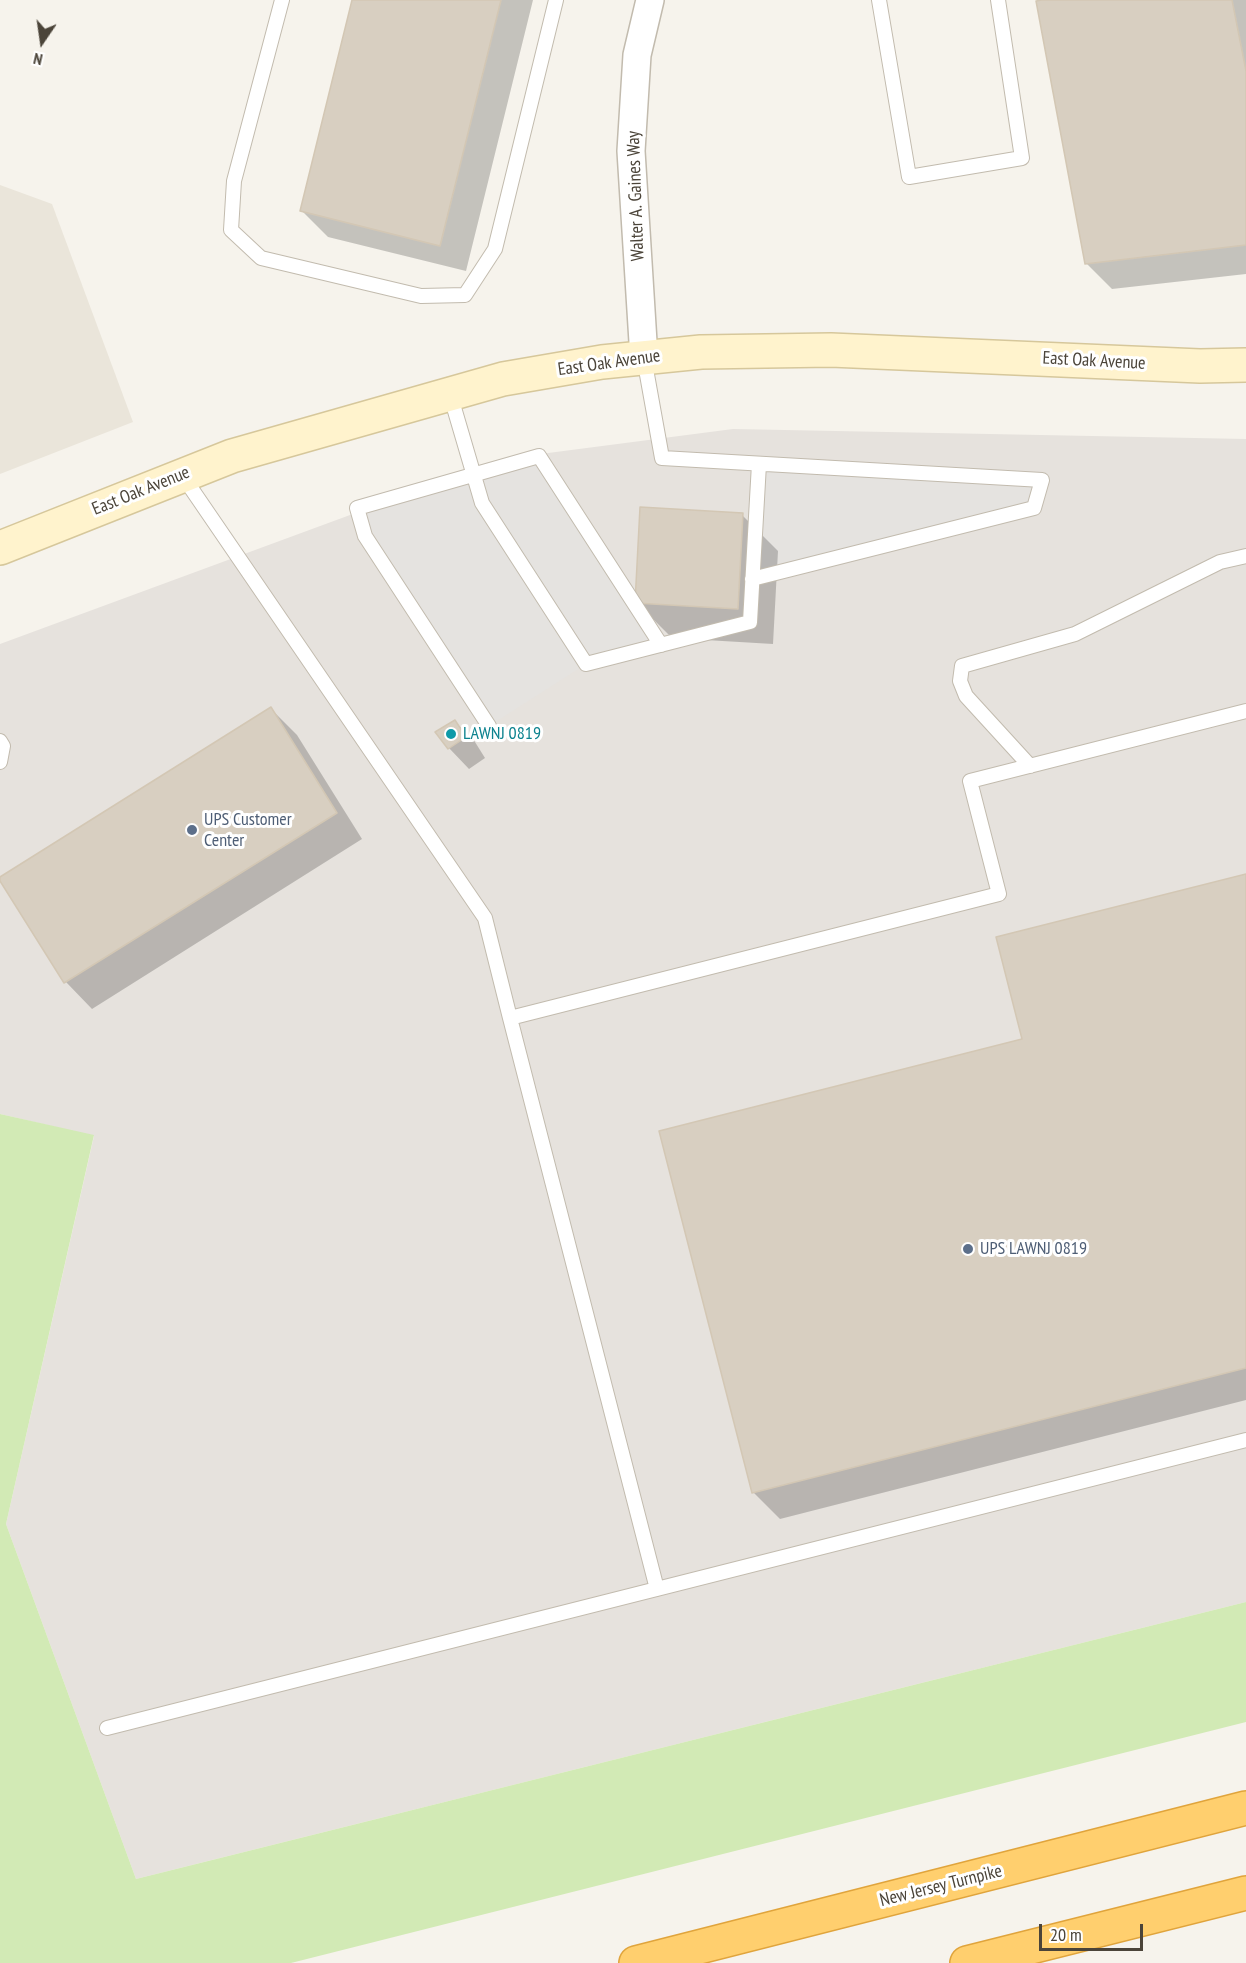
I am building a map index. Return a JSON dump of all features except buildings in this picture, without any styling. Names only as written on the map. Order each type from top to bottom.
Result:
[{"type":"highway","name":"New Jersey Turnpike","points":[[636,1963],[1246,1808]]},
{"type":"highway","points":[[967,1963],[1246,1893]]},
{"type":"street","name":"Walter A. Gaines Way","points":[[644,358],[631,151],[637,55],[650,0]]},
{"type":"street","name":"East Oak Avenue","points":[[0,548],[232,456],[503,379],[602,362],[701,352],[831,350],[1200,366],[1246,365]]},
{"type":"lane","points":[[282,0],[234,181],[231,230],[261,258],[421,296],[465,295],[495,249],[556,0]]},
{"type":"lane","points":[[879,0],[909,177],[1022,158],[998,0]]},
{"type":"lane","points":[[644,358],[662,458],[1042,480],[1034,508],[752,579]]},
{"type":"lane","points":[[450,394],[482,503],[586,663],[750,622],[759,464]]},
{"type":"lane","points":[[489,726],[365,536],[357,508],[539,456],[661,645]]},
{"type":"lane","points":[[182,475],[485,918],[657,1589]]},
{"type":"lane","points":[[1030,765],[966,696],[960,681],[962,666],[1075,634],[1220,562],[1246,556]]},
{"type":"lane","points":[[510,1018],[999,894],[970,781],[1246,711]]},
{"type":"lane","points":[[0,741],[3,746],[0,762]]},
{"type":"lane","points":[[107,1728],[1246,1440]]},
{"type":"shaded area","points":[[0,185],[52,204],[133,422],[0,474]]},
{"type":"shaded area","points":[[733,429],[1246,439],[1246,1602],[136,1879],[6,1524],[94,1136],[0,1114],[0,644],[502,459]]},
{"type":"shaded area","points":[[539,456],[661,645],[586,664],[489,726],[365,536],[357,508]]},
{"type":"shaded area","points":[[759,464],[1042,480],[1034,508],[752,579]]},
{"type":"green space","points":[[0,1114],[94,1135],[6,1524],[136,1879],[1246,1602],[1246,1722],[291,1963],[0,1963]]},
{"type":"place","name":"LAWNJ 0819","points":[[451,734]]},
{"type":"place","name":"UPS Customer Center","points":[[192,830]]},
{"type":"place","name":"UPS LAWNJ 0819","points":[[968,1249]]}]
